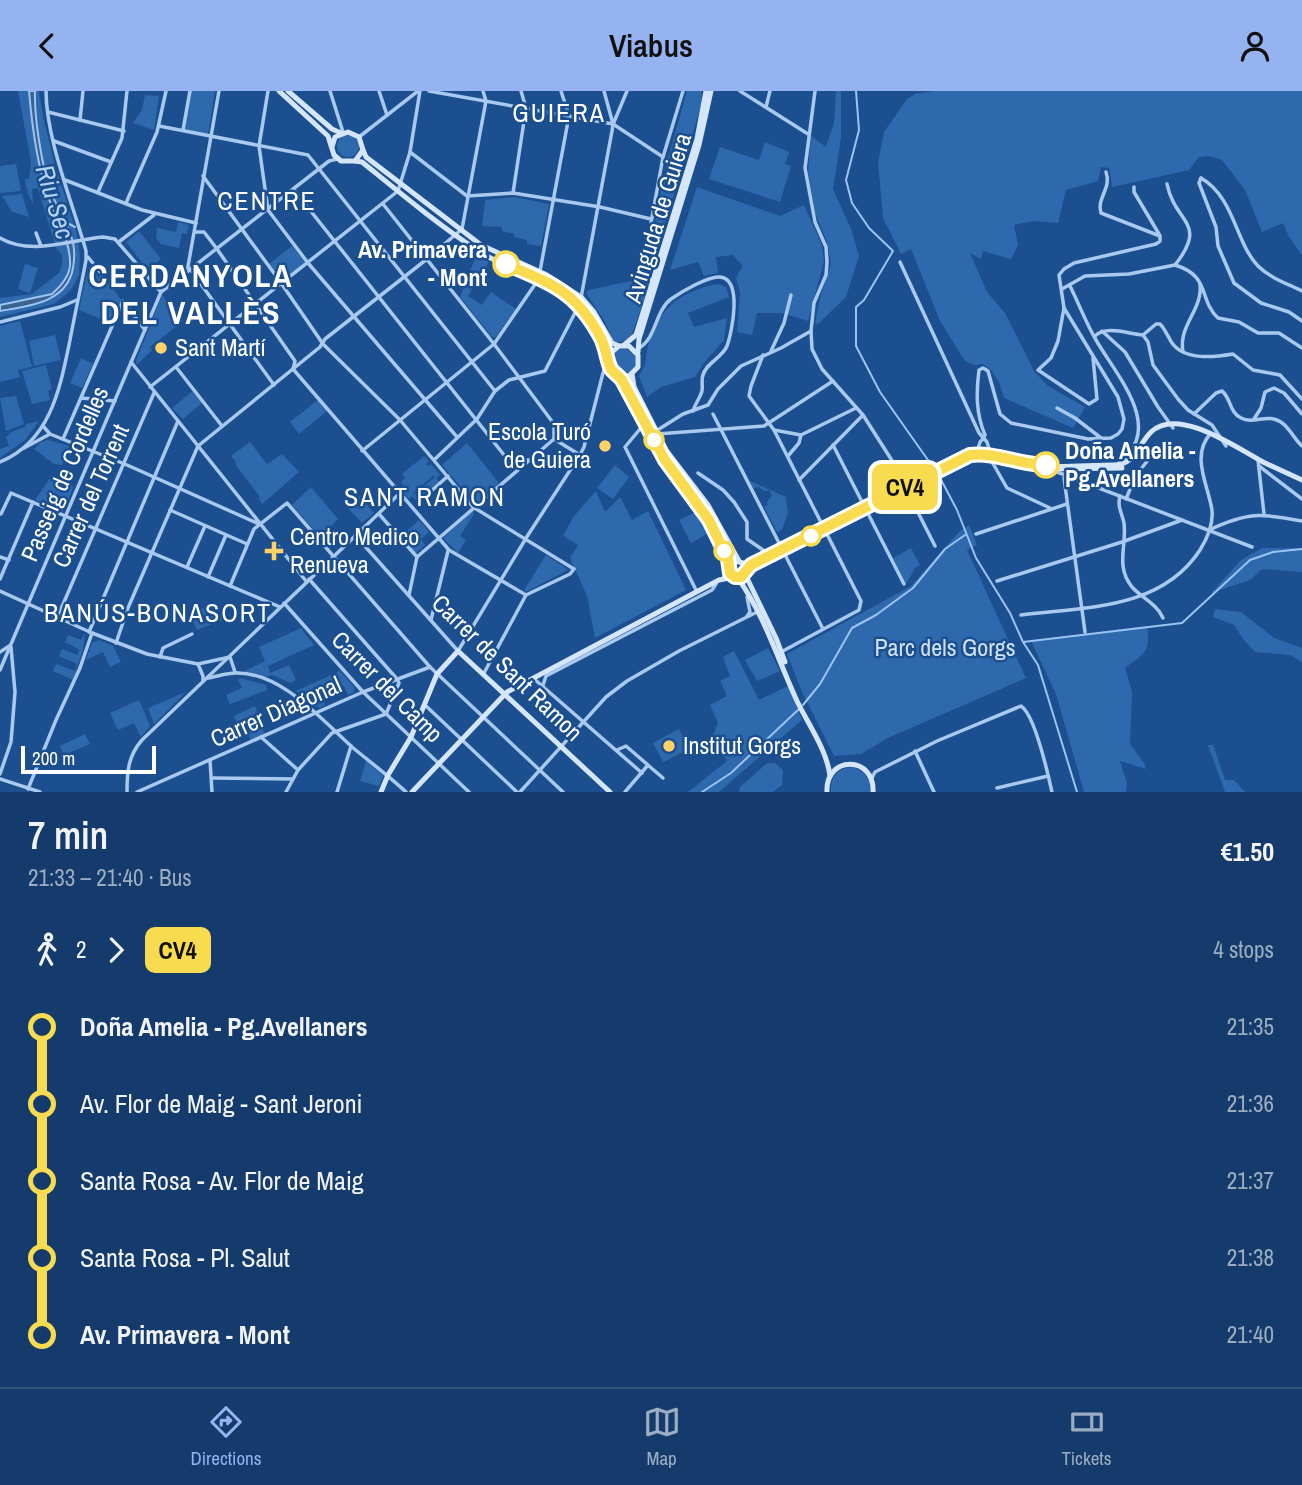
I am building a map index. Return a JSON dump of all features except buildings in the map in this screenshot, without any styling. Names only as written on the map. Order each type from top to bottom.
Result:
[{"type":"street","points":[[46,91],[54,141],[80,240],[86,255],[100,272]]},
{"type":"street","points":[[80,120],[83,91]]},
{"type":"street","points":[[97,193],[124,131],[127,91]]},
{"type":"street","points":[[125,203],[159,126],[166,91]]},
{"type":"street","points":[[183,130],[190,91]]},
{"type":"street","points":[[219,91],[189,270],[274,385]]},
{"type":"street","points":[[268,91],[259,146],[268,210],[308,263],[457,437]]},
{"type":"street","points":[[279,91],[328,136],[337,159],[345,163],[362,162],[459,232],[483,253],[539,275],[581,297],[599,318],[612,343],[633,348],[638,352]]},
{"type":"street","points":[[288,91],[331,129],[342,133]]},
{"type":"street","points":[[330,91],[342,133]]},
{"type":"street","points":[[379,91],[387,115]]},
{"type":"street","points":[[359,137],[419,91]]},
{"type":"street","points":[[151,389],[400,188],[410,152],[419,91]]},
{"type":"street","points":[[429,91],[613,124],[663,157]]},
{"type":"street","points":[[116,643],[198,446],[323,344],[325,339],[459,232],[486,101],[483,91]]},
{"type":"street","points":[[513,193],[526,108],[521,91]]},
{"type":"street","points":[[362,451],[494,344],[539,275],[569,116],[561,91]]},
{"type":"street","points":[[604,91],[613,124]]},
{"type":"street","points":[[434,460],[477,419],[495,391],[518,377],[545,370],[579,304],[600,207],[613,124],[627,91]]},
{"type":"street","points":[[652,281],[642,273],[663,157],[683,91]]},
{"type":"street","name":"Avinguda de Guiera","points":[[621,346],[636,335],[697,139],[708,91]]},
{"type":"street","name":"Avinguda de Guiera","points":[[638,352],[639,339],[699,145],[708,91]]},
{"type":"street","points":[[740,91],[808,134]]},
{"type":"street","points":[[766,107],[770,91]]},
{"type":"street","points":[[815,91],[806,168],[810,200],[815,222],[826,247],[827,262],[814,303],[811,331],[814,356],[863,415],[891,459],[935,546]]},
{"type":"street","points":[[48,112],[124,131]]},
{"type":"street","points":[[159,126],[308,155],[495,391]]},
{"type":"street","points":[[332,147],[335,137],[352,132],[359,137],[366,157],[400,188]]},
{"type":"street","points":[[54,141],[111,162]]},
{"type":"street","points":[[355,161],[363,151]]},
{"type":"street","points":[[410,152],[467,196],[513,193],[600,207],[651,219]]},
{"type":"street","points":[[286,792],[298,770],[336,731],[386,714],[399,683],[261,525],[136,370],[132,361],[162,292],[320,169],[337,159]]},
{"type":"street","points":[[1106,172],[1108,185],[1100,204],[1101,213],[1160,236]]},
{"type":"street","points":[[203,176],[323,344],[400,420],[474,507],[574,569],[570,574],[526,596],[484,674]]},
{"type":"street","points":[[1302,291],[1270,275],[1256,263],[1226,203],[1201,178],[1199,183],[1234,283],[1261,303],[1289,312],[1302,321]]},
{"type":"street","points":[[65,180],[155,214],[196,223]]},
{"type":"street","points":[[1167,184],[1191,237],[1190,245],[1175,265]]},
{"type":"street","points":[[1093,355],[1097,399],[1089,404],[1038,370],[1055,351],[1063,309],[1059,275],[1070,265],[1160,241],[1160,236],[1134,193],[1134,187]]},
{"type":"street","points":[[294,190],[508,460],[529,460]]},
{"type":"street","points":[[383,204],[554,424],[554,439],[417,558],[409,595]]},
{"type":"street","points":[[120,241],[155,214]]},
{"type":"street","points":[[195,232],[204,232],[217,249],[295,361],[293,369]]},
{"type":"street","points":[[36,233],[41,246]]},
{"type":"street","points":[[0,238],[18,246],[41,246],[109,237],[120,241],[162,292]]},
{"type":"street","points":[[19,451],[43,426],[59,393],[86,255]]},
{"type":"street","points":[[190,260],[191,264],[196,265]]},
{"type":"street","points":[[900,262],[1007,488],[1052,509]]},
{"type":"street","points":[[1062,289],[1085,277],[1129,274],[1175,265],[1188,271],[1199,281],[1212,313],[1218,318],[1239,322],[1258,333],[1279,333],[1302,348]]},
{"type":"street","points":[[539,275],[579,304],[589,315],[609,358],[612,371],[618,375],[665,460],[709,520],[730,567],[760,612],[781,652],[792,689]]},
{"type":"street","points":[[693,411],[702,392],[703,375],[725,349],[732,327],[732,285],[720,277],[712,278],[666,303],[645,344],[638,352],[639,365],[632,374],[634,387],[673,460],[708,505],[745,566],[760,612],[792,689],[826,757],[830,776],[827,792]]},
{"type":"street","points":[[1183,352],[1183,332],[1199,303],[1199,281]]},
{"type":"street","points":[[1070,286],[1095,338],[1135,405],[1139,423],[1136,442],[1132,450],[1116,465]]},
{"type":"street","points":[[771,351],[784,323],[791,295]]},
{"type":"street","points":[[0,323],[79,299]]},
{"type":"street","points":[[62,439],[123,301],[145,330]]},
{"type":"street","points":[[66,305],[74,309],[75,317]]},
{"type":"street","points":[[977,455],[985,435],[979,422],[977,406],[979,370],[983,368],[988,371],[1000,414],[1011,423],[1084,439],[1102,439],[1118,434],[1122,429],[1125,419],[1118,397],[1063,309]]},
{"type":"street","points":[[1143,335],[1156,324],[1161,324],[1173,345],[1183,352],[1201,356],[1233,354],[1253,370],[1280,375],[1302,399]]},
{"type":"street","points":[[1095,338],[1102,331],[1111,330],[1143,335],[1148,342],[1154,366],[1183,405],[1212,425],[1224,443]]},
{"type":"street","points":[[657,432],[673,419],[708,405],[732,373],[811,331]]},
{"type":"street","points":[[1102,331],[1125,352],[1172,426]]},
{"type":"street","points":[[381,792],[411,737],[437,674],[458,651],[580,455],[603,373],[612,351],[621,346]]},
{"type":"street","points":[[763,355],[750,396],[774,430],[861,605],[859,610],[781,652]]},
{"type":"street","name":"Passeig de Cordelles","points":[[0,670],[132,361]]},
{"type":"street","points":[[176,367],[223,427]]},
{"type":"street","points":[[293,369],[449,550],[526,596]]},
{"type":"street","points":[[129,370],[136,370]]},
{"type":"street","points":[[618,375],[632,374]]},
{"type":"street","points":[[657,432],[768,424],[832,380]]},
{"type":"street","points":[[1253,420],[1261,408],[1265,392],[1274,388],[1284,393],[1302,414]]},
{"type":"street","name":"Carrer del Torrent","points":[[58,616],[154,394],[151,389]]},
{"type":"street","points":[[1194,414],[1216,393],[1222,391],[1227,395],[1234,413],[1241,418],[1273,418],[1302,446]]},
{"type":"street","points":[[81,398],[115,401]]},
{"type":"street","points":[[774,430],[801,435],[856,408]]},
{"type":"street","points":[[1057,408],[1102,439]]},
{"type":"street","points":[[713,414],[823,629]]},
{"type":"street","points":[[799,480],[863,415]]},
{"type":"street","points":[[28,789],[80,668],[88,631],[178,421]]},
{"type":"street","points":[[644,421],[657,432],[665,460]]},
{"type":"street","points":[[644,421],[625,447],[697,592]]},
{"type":"street","points":[[1046,467],[1116,465],[1129,462],[1156,428],[1184,424],[1302,482]]},
{"type":"street","points":[[43,426],[50,435],[124,464],[261,525]]},
{"type":"street","points":[[543,685],[547,675],[712,590],[730,567],[745,566],[763,560],[965,457],[977,455],[1046,467],[1116,469],[1127,467],[1139,456],[1154,433],[1172,426]]},
{"type":"street","points":[[0,462],[50,435]]},
{"type":"street","points":[[787,457],[799,443],[801,435]]},
{"type":"street","points":[[1021,615],[1125,602],[1143,597],[1167,585],[1187,568],[1202,547],[1209,530],[1212,511],[1200,467],[1209,435]]},
{"type":"street","points":[[554,439],[580,455]]},
{"type":"street","points":[[833,445],[904,584]]},
{"type":"street","points":[[1126,499],[1136,475],[1157,449]]},
{"type":"street","points":[[1259,462],[1302,499]]},
{"type":"street","points":[[1259,462],[1264,514]]},
{"type":"street","points":[[1046,467],[1252,547]]},
{"type":"street","points":[[698,473],[723,490],[734,502],[747,522],[747,539],[763,550],[763,560]]},
{"type":"street","points":[[1064,476],[1085,632]]},
{"type":"street","points":[[430,492],[449,478]]},
{"type":"street","points":[[1,514],[11,493],[266,601],[282,605]]},
{"type":"street","points":[[127,791],[128,765],[138,745],[400,493]]},
{"type":"street","points":[[1120,496],[1118,506],[1124,523],[1123,571],[1134,589],[1160,611],[1163,618]]},
{"type":"street","points":[[0,579],[33,502]]},
{"type":"street","points":[[230,586],[254,529],[287,503],[430,667],[563,792]]},
{"type":"street","points":[[976,534],[1067,504]]},
{"type":"street","points":[[240,516],[247,507]]},
{"type":"street","points":[[170,510],[247,544]]},
{"type":"street","points":[[379,513],[417,558]]},
{"type":"street","points":[[1209,530],[1229,521],[1264,514],[1302,521]]},
{"type":"street","points":[[998,581],[1182,520]]},
{"type":"street","points":[[187,567],[205,526]]},
{"type":"street","points":[[208,577],[226,535]]},
{"type":"street","name":"Carrer de Sant Ramon","points":[[355,535],[458,651],[610,792]]},
{"type":"street","points":[[431,620],[449,550]]},
{"type":"street","points":[[0,557],[9,560]]},
{"type":"street","points":[[412,792],[505,694],[720,580],[736,577],[745,566]]},
{"type":"street","points":[[0,591],[116,643],[160,657],[198,664],[230,657]]},
{"type":"street","points":[[744,618],[750,612],[746,592]]},
{"type":"street","points":[[266,601],[270,609],[268,618]]},
{"type":"street","name":"Carrer del Camp","points":[[282,605],[363,692],[469,792]]},
{"type":"street","points":[[425,705],[518,792],[606,697],[627,681],[676,652],[760,612]]},
{"type":"street","points":[[160,657],[163,648],[192,634]]},
{"type":"street","points":[[0,652],[11,645],[15,692],[11,742],[0,776],[40,792]]},
{"type":"street","points":[[230,657],[235,673]]},
{"type":"street","points":[[3,662],[14,665]]},
{"type":"street","points":[[201,669],[208,662]]},
{"type":"street","points":[[198,664],[204,680]]},
{"type":"street","name":"Carrer Diagonal","points":[[136,792],[363,692],[430,667]]},
{"type":"street","points":[[204,680],[235,673],[278,685],[317,713],[351,746],[406,792]]},
{"type":"street","points":[[533,678],[642,773]]},
{"type":"street","points":[[308,706],[308,716]]},
{"type":"street","points":[[873,776],[915,751],[1024,706],[1038,741],[1052,792]]},
{"type":"street","points":[[261,737],[298,770]]},
{"type":"street","points":[[337,792],[351,746]]},
{"type":"street","points":[[617,750],[626,746],[663,778]]},
{"type":"street","points":[[915,751],[934,792]]},
{"type":"street","points":[[826,757],[840,767]]},
{"type":"street","points":[[210,760],[212,792]]},
{"type":"street","points":[[625,792],[649,765]]},
{"type":"street","points":[[830,776],[840,767],[854,765],[873,776]]},
{"type":"street","points":[[873,776],[873,792]]},
{"type":"street","points":[[997,788],[1048,776]]},
{"type":"street","points":[[212,778],[293,779]]},
{"type":"street","points":[[599,792],[604,786]]},
{"type":"green space","points":[[18,91],[39,91],[54,161],[77,235],[79,275],[71,290],[54,304],[0,317],[0,298],[32,294],[59,273],[62,265],[62,255],[56,248],[38,188],[32,189],[33,204],[26,189],[25,179],[29,179],[31,162]]},
{"type":"green space","points":[[190,91],[215,91],[208,135],[183,130]]},
{"type":"green space","points":[[687,91],[702,91],[701,106],[650,272],[646,268],[667,162]]},
{"type":"green space","points":[[836,91],[841,91],[841,138],[833,189],[851,229],[859,256],[846,297],[818,324],[815,323],[820,298],[831,264],[827,242],[815,213],[808,170],[811,136],[826,147],[834,123]]},
{"type":"green space","points":[[934,91],[1302,91],[1302,255],[1283,223],[1262,232],[1245,190],[1222,160],[1210,156],[1199,157],[1189,170],[1112,187],[1109,168],[1101,167],[1098,181],[1066,190],[1058,223],[1034,221],[1014,225],[1018,245],[1011,259],[983,251],[981,259],[970,253],[987,292],[1005,313],[1034,371],[1048,386],[1085,407],[1073,428],[1004,398],[999,382],[991,370],[983,364],[975,365],[965,361],[940,321],[911,249],[901,254],[883,218],[878,162],[884,132],[907,99],[915,94]]},
{"type":"green space","points":[[145,95],[159,96],[154,130],[133,123],[142,110]]},
{"type":"green space","points":[[348,135],[358,142],[359,146],[352,156],[348,157],[338,150],[337,146],[344,136]]},
{"type":"green space","points":[[765,142],[789,152],[785,164],[791,166],[780,202],[709,179],[720,147],[759,160]]},
{"type":"green space","points":[[16,164],[21,191],[0,193],[0,166]]},
{"type":"green space","points":[[697,187],[780,216],[804,205],[822,245],[824,262],[808,321],[782,313],[757,313],[752,335],[737,332],[740,292],[736,278],[743,266],[733,255],[716,257],[718,273],[704,276],[698,262],[670,270]]},
{"type":"green space","points":[[22,194],[29,217],[12,212],[2,196]]},
{"type":"green space","points":[[514,197],[549,204],[541,246],[527,244],[527,240],[502,231],[502,227],[482,226],[485,200]]},
{"type":"green space","points":[[178,222],[189,225],[187,234],[182,233],[179,248],[161,244],[156,238],[157,228],[176,232]]},
{"type":"green space","points":[[139,231],[161,259],[148,270],[126,242]]},
{"type":"green space","points":[[292,246],[305,262],[282,281],[269,264]]},
{"type":"green space","points":[[476,256],[489,262],[468,296],[482,305],[491,292],[516,309],[496,337],[492,337],[460,297]]},
{"type":"green space","points":[[25,264],[38,268],[30,293],[18,289]]},
{"type":"green space","points":[[91,267],[99,278],[101,273],[122,301],[112,324],[79,310],[88,268]]},
{"type":"green space","points":[[640,279],[650,284],[631,337],[614,342],[604,320],[586,293],[589,290]]},
{"type":"green space","points":[[718,284],[726,287],[729,297],[688,313],[694,327],[727,318],[724,340],[695,377],[661,387],[647,397],[639,376],[655,327],[665,311],[685,295]]},
{"type":"green space","points":[[162,295],[183,321],[150,347],[152,350],[137,365],[136,361]]},
{"type":"green space","points":[[20,321],[32,367],[18,370],[20,377],[0,382],[0,326]]},
{"type":"green space","points":[[55,335],[61,360],[34,366],[29,341]]},
{"type":"green space","points":[[624,349],[632,353],[636,361],[632,369],[624,373],[616,369],[612,361],[616,353]]},
{"type":"green space","points":[[81,358],[93,364],[82,388],[70,383]]},
{"type":"green space","points":[[46,365],[52,389],[48,391],[50,400],[32,404],[22,371]]},
{"type":"green space","points":[[193,391],[202,403],[183,419],[172,408]]},
{"type":"green space","points":[[16,396],[24,424],[6,431],[0,398]]},
{"type":"green space","points":[[319,399],[327,411],[299,434],[290,422]]},
{"type":"green space","points":[[39,421],[25,440],[0,458],[0,449],[9,446],[6,437],[26,424]]},
{"type":"green space","points":[[48,440],[69,446],[62,465],[54,464],[34,449],[41,442]]},
{"type":"green space","points":[[250,442],[267,464],[282,454],[299,472],[262,504],[260,497],[231,456]]},
{"type":"green space","points":[[467,443],[499,483],[475,504],[442,465]]},
{"type":"green space","points":[[424,456],[429,461],[426,464],[431,464],[440,475],[436,478],[439,481],[423,495],[419,490],[435,477],[434,475],[411,495],[417,492],[421,497],[416,501],[412,496],[409,499],[403,492],[406,489],[401,482],[405,478],[402,474]]},
{"type":"green space","points":[[615,465],[629,477],[613,499],[597,488]]},
{"type":"green space","points":[[52,475],[72,484],[73,488],[63,512],[35,500]]},
{"type":"green space","points":[[750,481],[786,497],[788,513],[782,530],[777,532],[764,507],[768,505],[772,495],[769,490],[753,488]]},
{"type":"green space","points":[[311,487],[338,519],[320,537],[292,505]]},
{"type":"green space","points":[[596,491],[605,512],[620,497],[632,520],[648,511],[686,590],[595,638],[587,596],[570,558],[578,545],[563,536],[574,516]]},
{"type":"green space","points":[[360,496],[374,513],[362,523],[347,507]]},
{"type":"green space","points":[[702,509],[714,530],[691,543],[679,520]]},
{"type":"green space","points":[[472,511],[474,514],[460,536],[466,540],[458,553],[443,538]]},
{"type":"green space","points":[[419,520],[429,532],[421,539],[425,545],[415,554],[400,537]]},
{"type":"green space","name":"Parc dels Gorgs","points":[[969,525],[977,545],[967,550],[1026,678],[888,738],[861,754],[834,756],[802,692],[787,654],[911,586],[959,532]]},
{"type":"green space","points":[[911,548],[920,565],[915,568],[906,584],[893,558]]},
{"type":"green space","points":[[1262,548],[1302,548],[1302,572],[1262,569],[1250,580],[1211,593],[1241,560]]},
{"type":"green space","points":[[546,555],[567,569],[566,571],[526,592],[524,590]]},
{"type":"green space","points":[[214,603],[222,620],[197,630],[190,615]]},
{"type":"green space","points":[[1215,609],[1241,612],[1274,638],[1302,648],[1302,662],[1290,655],[1255,652],[1234,625],[1213,617]]},
{"type":"green space","points":[[1147,626],[1148,641],[1145,651],[1125,668],[1132,692],[1130,744],[1146,769],[1120,761],[1127,783],[1126,792],[1084,792],[1056,694],[1031,641]]},
{"type":"green space","points":[[301,628],[314,645],[268,666],[270,673],[289,665],[296,680],[290,683],[272,675],[265,677],[243,672],[265,661],[259,647]]},
{"type":"green space","points":[[85,633],[83,650],[73,680],[53,671],[56,664],[75,671],[77,664],[59,656],[62,649],[77,655],[79,650],[82,651],[65,642],[68,635],[81,640]]},
{"type":"green space","points":[[99,640],[113,646],[121,662],[110,667],[103,652],[86,660],[92,643]]},
{"type":"green space","points":[[768,648],[780,671],[757,681],[745,660]]},
{"type":"green space","points":[[734,651],[759,700],[788,686],[802,720],[719,792],[688,792],[727,761],[712,738],[718,723],[710,705],[727,696],[720,681],[730,676],[723,657]]},
{"type":"green space","points":[[340,671],[355,688],[353,693],[348,695],[344,686],[331,691],[330,688],[316,695],[318,703],[324,701],[325,705],[319,708],[296,691]]},
{"type":"green space","points":[[240,678],[266,685],[267,690],[230,704],[226,695],[242,688],[238,680]]},
{"type":"green space","points":[[186,692],[154,724],[148,708]]},
{"type":"green space","points":[[139,700],[150,726],[141,737],[134,723],[118,730],[110,713]]},
{"type":"green space","points":[[255,706],[265,735],[251,741],[243,724],[238,726],[234,716]]},
{"type":"green space","points":[[679,729],[689,749],[663,762],[653,743]]},
{"type":"green space","points":[[85,734],[90,744],[64,755],[60,746]]},
{"type":"green space","points":[[1208,745],[1213,745],[1225,780],[1234,780],[1245,792],[1225,792]]},
{"type":"green space","points":[[366,761],[383,776],[379,786],[360,781]]},
{"type":"green space","points":[[767,763],[775,763],[783,770],[782,785],[773,792],[739,792],[740,787]]},
{"type":"green space","points":[[851,767],[866,775],[870,792],[831,792],[835,775]]},
{"type":"water","name":"Riu Sec","points":[[29,91],[35,91],[37,128],[45,170],[51,192],[72,240],[74,264],[69,280],[55,296],[34,304],[0,311],[0,305],[52,294],[65,279],[70,266],[68,246],[41,173]]},
{"type":"waterway","points":[[856,91],[859,130],[846,180],[852,203],[869,228],[893,251],[864,300],[856,307],[856,346],[880,392],[935,470]]},
{"type":"waterway","name":"Riu Sec","points":[[63,221],[75,227]]},
{"type":"waterway","points":[[938,474],[957,510],[976,558],[1038,665],[1077,792]]},
{"type":"waterway","points":[[803,705],[820,684],[852,628],[876,615],[913,588],[945,549],[965,535]]},
{"type":"waterway","points":[[1023,642],[1182,623],[1250,560],[1273,552],[1302,549]]},
{"type":"waterway","points":[[702,792],[731,773],[799,709]]},
{"type":"bus line","name":"CV4","points":[[506,264],[544,281],[570,297],[589,315],[606,348],[612,371],[622,380],[665,460],[709,520],[731,565],[730,573],[735,577],[745,574],[751,565],[970,455],[988,455],[1027,464],[1046,465]]},
{"type":"place","name":"Av. Primavera - Mont","points":[[506,264]]},
{"type":"place","name":"Sant Martí","points":[[161,348]]},
{"type":"place","name":"Escola Turó de Guiera","points":[[605,446]]},
{"type":"place","name":"Doña Amelia - Pg.Avellaners","points":[[1046,465]]},
{"type":"place","name":"Centro Medico Renueva","points":[[274,551]]},
{"type":"place","name":"Institut Gorgs","points":[[669,746]]},
{"type":"district","name":"GUIERA","points":[[559,113]]},
{"type":"district","name":"CENTRE","points":[[267,201]]},
{"type":"district","name":"CERDANYOLA DEL VALLÈS","points":[[191,294]]},
{"type":"district","name":"SANT RAMON","points":[[425,497]]},
{"type":"district","name":"BANÚS-BONASORT","points":[[158,613]]}]
